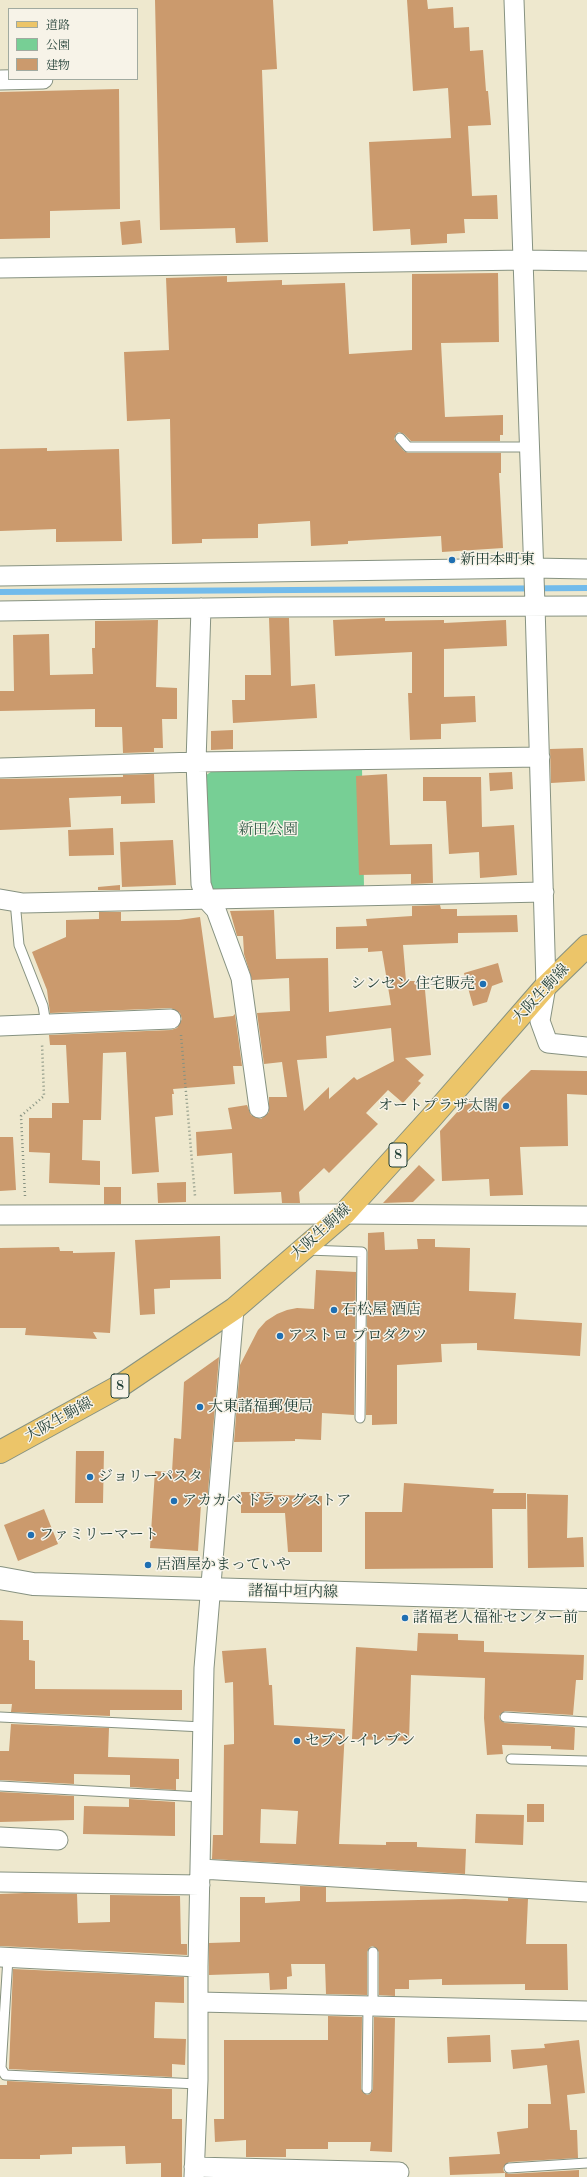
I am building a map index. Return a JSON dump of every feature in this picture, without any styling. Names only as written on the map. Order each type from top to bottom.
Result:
[{"type":"main road","name":"大阪生駒線","points":[[0,1452],[120,1386],[234,1309],[344,1214],[431,1118],[546,986],[587,946]]},
{"type":"street","points":[[514,0],[524,260],[544,892],[546,986],[540,1021],[548,1043],[587,1047]]},
{"type":"street","points":[[0,268],[524,260],[587,261]]},
{"type":"street","points":[[0,576],[533,573],[587,570]]},
{"type":"street","points":[[0,611],[535,601],[587,606]]},
{"type":"street","points":[[201,608],[196,762],[201,884],[206,899],[216,910],[240,978],[258,1108]]},
{"type":"street","points":[[0,768],[196,762],[540,757]]},
{"type":"street","points":[[8,900],[23,903],[544,892]]},
{"type":"street","points":[[0,1026],[171,1019]]},
{"type":"street","points":[[0,1215],[344,1214],[587,1216]]},
{"type":"street","points":[[234,1309],[212,1590],[204,1668],[198,1967],[198,2084],[194,2172],[399,2172]]},
{"type":"street","name":"諸福中垣内線","points":[[0,1578],[34,1584],[587,1600]]},
{"type":"street","points":[[0,1837],[58,1840]]},
{"type":"street","points":[[0,1882],[200,1877],[587,1892]]},
{"type":"street","points":[[4,1958],[198,1967]]},
{"type":"street","points":[[199,2002],[587,2011]]},
{"type":"lane","points":[[400,438],[408,447],[529,446]]},
{"type":"lane","points":[[8,900],[19,945],[43,1006],[44,1024]]},
{"type":"lane","points":[[301,1250],[362,1252],[360,1418]]},
{"type":"lane","points":[[0,1716],[203,1726]]},
{"type":"lane","points":[[505,1717],[587,1722]]},
{"type":"lane","points":[[511,1759],[587,1761]]},
{"type":"lane","points":[[0,1786],[202,1797]]},
{"type":"lane","points":[[367,2089],[373,1952]]},
{"type":"lane","points":[[4,1958],[1,2068],[4,2075],[198,2084]]},
{"type":"lane","points":[[509,2168],[587,2163]]},
{"type":"path","points":[[171,1019],[180,1026],[194,1170],[195,1214]]},
{"type":"path","points":[[25,1215],[21,1116],[44,1096],[44,1024]]},
{"type":"green space","name":"新田公園","points":[[362,767],[364,887],[219,894],[207,885],[202,778],[215,769]]},
{"type":"building","points":[[155,0],[273,0],[277,69],[262,70],[268,242],[236,243],[235,228],[160,230]]},
{"type":"building","points":[[407,0],[427,0],[428,9],[453,7],[454,28],[469,27],[470,51],[483,50],[486,91],[488,91],[491,125],[468,126],[472,196],[497,195],[498,219],[464,219],[465,233],[447,234],[447,243],[411,245],[410,229],[373,231],[369,142],[451,138],[448,88],[413,91]]},
{"type":"building","points":[[119,89],[120,209],[50,211],[50,238],[0,239],[0,92]]},
{"type":"building","points":[[140,220],[142,243],[122,245],[120,222]]},
{"type":"building","points":[[498,273],[499,342],[441,343],[445,417],[503,415],[503,435],[500,435],[500,441],[411,441],[404,434],[399,432],[396,434],[394,439],[404,451],[408,453],[501,453],[501,473],[499,473],[503,548],[442,552],[441,536],[348,541],[348,544],[311,546],[310,521],[258,524],[258,538],[202,539],[202,543],[172,544],[170,419],[127,421],[124,352],[169,350],[166,278],[227,276],[227,282],[282,280],[282,285],[345,283],[349,354],[412,350],[412,274]]},
{"type":"building","points":[[47,448],[47,451],[119,449],[122,541],[56,542],[56,529],[0,531],[0,449]]},
{"type":"building","points":[[269,618],[289,618],[291,686],[315,684],[317,718],[233,723],[232,700],[245,700],[245,675],[271,675]]},
{"type":"building","points":[[385,618],[385,621],[444,620],[444,623],[506,620],[507,646],[444,649],[444,697],[475,696],[476,722],[441,724],[441,739],[410,740],[408,693],[412,693],[412,652],[335,656],[333,620]]},
{"type":"building","points":[[158,620],[156,687],[177,688],[177,719],[162,719],[163,748],[154,748],[154,752],[123,753],[122,727],[95,727],[95,709],[0,711],[0,691],[14,691],[13,635],[49,634],[50,675],[93,674],[92,648],[95,648],[95,621]]},
{"type":"building","points":[[233,730],[233,749],[211,750],[211,731]]},
{"type":"building","points":[[583,748],[585,781],[551,783],[550,749]]},
{"type":"building","points":[[512,772],[513,789],[490,791],[489,773]]},
{"type":"building","points":[[154,774],[155,803],[121,804],[121,796],[69,798],[71,827],[0,830],[0,779],[123,777],[123,775]]},
{"type":"building","points":[[387,774],[390,845],[432,844],[433,883],[411,884],[411,874],[359,875],[356,776]]},
{"type":"building","points":[[423,777],[481,777],[482,827],[514,825],[517,875],[480,878],[479,852],[449,854],[446,801],[423,801]]},
{"type":"building","points":[[113,828],[114,855],[69,856],[68,830]]},
{"type":"building","points":[[173,840],[176,885],[122,887],[120,842]]},
{"type":"building","points":[[120,885],[120,890],[98,890],[98,887]]},
{"type":"building","points":[[440,905],[441,909],[457,909],[457,916],[517,915],[518,932],[458,933],[458,943],[403,945],[406,981],[419,981],[422,990],[425,990],[431,1055],[405,1058],[424,1075],[418,1081],[421,1083],[403,1103],[388,1090],[366,1113],[378,1124],[329,1173],[324,1168],[299,1192],[300,1203],[282,1203],[281,1192],[234,1194],[232,1153],[197,1156],[196,1132],[232,1129],[228,1108],[247,1105],[251,1115],[261,1119],[269,1112],[269,1097],[287,1097],[282,1062],[264,1064],[257,1013],[290,1011],[289,978],[252,980],[244,954],[243,936],[237,936],[230,911],[274,910],[276,959],[328,958],[329,1012],[391,1005],[382,951],[368,952],[368,948],[336,949],[336,927],[367,926],[366,919],[412,916],[412,906]],"holes":[[[391,1028],[394,1061],[357,1080],[354,1077],[329,1099],[329,1087],[304,1111],[297,1060],[327,1058],[326,1036]]]},
{"type":"building","points":[[99,912],[121,912],[121,921],[179,920],[200,917],[214,1018],[233,1016],[235,1014],[242,1066],[233,1066],[235,1084],[173,1089],[173,1115],[155,1117],[159,1172],[132,1174],[126,1052],[103,1053],[101,1120],[83,1120],[82,1160],[100,1161],[100,1185],[49,1183],[50,1153],[29,1152],[29,1118],[52,1118],[52,1103],[69,1103],[66,1045],[50,1045],[49,1035],[171,1030],[177,1028],[182,1019],[180,1013],[171,1008],[50,1013],[47,990],[32,952],[66,937],[66,920],[99,919]]},
{"type":"building","name":"シンセン 住宅販売","points":[[498,963],[503,982],[492,986],[487,1002],[473,1006],[464,973]]},
{"type":"building","points":[[531,1070],[587,1071],[587,1095],[567,1094],[568,1146],[520,1147],[523,1195],[490,1196],[489,1179],[442,1181],[440,1131],[469,1099],[480,1109],[496,1108],[502,1098]]},
{"type":"building","points":[[0,1137],[13,1137],[16,1190],[0,1191]]},
{"type":"building","points":[[419,1165],[435,1180],[413,1202],[383,1203]]},
{"type":"building","points":[[186,1182],[186,1202],[158,1203],[157,1183]]},
{"type":"building","points":[[104,1187],[121,1187],[121,1204],[104,1204]]},
{"type":"building","points":[[384,1232],[385,1250],[418,1249],[417,1239],[435,1239],[435,1247],[470,1248],[469,1291],[516,1293],[514,1319],[582,1323],[580,1356],[477,1350],[477,1343],[441,1344],[442,1362],[397,1365],[397,1424],[372,1425],[372,1415],[366,1415],[368,1233]]},
{"type":"building","points":[[220,1236],[221,1279],[170,1280],[170,1288],[154,1289],[155,1314],[140,1315],[135,1240]]},
{"type":"building","points":[[59,1247],[60,1251],[73,1251],[73,1253],[115,1252],[110,1333],[93,1332],[97,1339],[25,1335],[26,1328],[0,1328],[0,1248]]},
{"type":"building","points":[[316,1270],[356,1272],[354,1415],[322,1413],[321,1440],[295,1439],[295,1441],[234,1442],[240,1365],[258,1330],[266,1321],[287,1310],[297,1308],[314,1309]]},
{"type":"building","points":[[219,1357],[207,1504],[201,1504],[198,1551],[150,1548],[155,1471],[172,1472],[174,1438],[181,1439],[184,1382]]},
{"type":"building","name":"ジョリーパスタ","points":[[76,1451],[104,1451],[103,1503],[75,1503]]},
{"type":"building","points":[[404,1483],[494,1489],[493,1493],[526,1493],[526,1509],[492,1509],[493,1568],[365,1569],[365,1512],[402,1512]]},
{"type":"building","points":[[241,1492],[273,1492],[273,1495],[322,1496],[322,1552],[288,1552],[285,1513],[241,1513]]},
{"type":"building","points":[[527,1494],[568,1495],[567,1538],[583,1537],[584,1567],[528,1568]]},
{"type":"building","name":"ファミリーマート","points":[[44,1509],[58,1544],[18,1561],[4,1525]]},
{"type":"building","points":[[0,1620],[23,1621],[23,1640],[29,1640],[29,1660],[35,1661],[35,1689],[182,1690],[182,1710],[110,1710],[110,1716],[11,1712],[12,1704],[0,1704]]},
{"type":"building","points":[[418,1633],[458,1634],[458,1640],[484,1641],[484,1652],[584,1655],[583,1680],[576,1680],[573,1715],[505,1711],[499,1716],[500,1720],[505,1723],[573,1727],[575,1728],[574,1750],[551,1749],[551,1746],[502,1745],[503,1754],[487,1755],[484,1718],[485,1678],[411,1675],[409,1741],[352,1739],[356,1647],[417,1651]]},
{"type":"building","points":[[266,1648],[269,1685],[272,1685],[274,1725],[345,1729],[339,1844],[386,1845],[386,1842],[417,1842],[417,1847],[466,1849],[465,1874],[212,1859],[213,1835],[223,1835],[224,1745],[234,1744],[233,1682],[225,1683],[222,1651]],"holes":[[[261,1809],[298,1811],[296,1844],[260,1843]]]},
{"type":"building","points":[[11,1724],[109,1728],[108,1757],[179,1759],[179,1779],[176,1779],[176,1790],[130,1787],[130,1775],[74,1774],[74,1784],[0,1780],[0,1751],[9,1751]]},
{"type":"building","points":[[0,1792],[74,1796],[74,1820],[0,1822]]},
{"type":"building","points":[[129,1799],[175,1802],[175,1836],[83,1834],[84,1806],[129,1807]]},
{"type":"building","points":[[527,1804],[544,1804],[544,1822],[527,1822]]},
{"type":"building","points":[[476,1814],[524,1815],[523,1845],[475,1843]]},
{"type":"building","points":[[300,1886],[326,1887],[326,1902],[465,1899],[508,1901],[508,1898],[528,1899],[526,1944],[567,1944],[568,1990],[525,1990],[525,1984],[442,1985],[442,1979],[409,1980],[409,1989],[395,1989],[395,1996],[379,1995],[379,1952],[373,1946],[370,1947],[367,1952],[367,1995],[326,1994],[325,1964],[291,1964],[292,1976],[287,1977],[287,1989],[270,1990],[269,1973],[209,1975],[209,1943],[240,1942],[240,1897],[265,1897],[265,1903],[300,1901]]},
{"type":"building","points":[[0,1894],[77,1894],[78,1923],[110,1922],[110,1895],[180,1896],[181,1944],[187,1944],[187,1955],[0,1946]]},
{"type":"building","points":[[13,1969],[184,1977],[184,2003],[155,2002],[154,2038],[186,2039],[185,2065],[172,2064],[172,2077],[9,2069]]},
{"type":"building","points":[[328,2016],[362,2017],[361,2089],[367,2095],[370,2094],[373,2089],[374,2017],[395,2018],[392,2152],[370,2151],[371,2142],[328,2142],[328,2149],[286,2149],[286,2157],[246,2157],[246,2140],[215,2142],[214,2119],[224,2119],[224,2040],[328,2040]]},
{"type":"building","points":[[490,2035],[491,2062],[448,2063],[447,2037]]},
{"type":"building","points":[[579,2040],[585,2093],[567,2095],[570,2130],[577,2130],[578,2158],[509,2162],[503,2168],[504,2172],[509,2174],[579,2170],[579,2177],[505,2177],[505,2173],[450,2175],[449,2157],[500,2154],[497,2132],[528,2128],[528,2104],[551,2104],[547,2065],[513,2069],[511,2050],[545,2048],[544,2044]]},
{"type":"building","points":[[7,2081],[172,2089],[172,2119],[182,2119],[182,2177],[161,2177],[161,2163],[126,2164],[125,2146],[72,2147],[72,2154],[40,2155],[40,2159],[0,2159],[0,2085],[7,2085]]},
{"type":"waterway","points":[[0,592],[587,588]]},
{"type":"place","name":"新田本町東","points":[[452,560]]},
{"type":"place","name":"シンセン 住宅販売","points":[[483,984]]},
{"type":"place","name":"オートプラザ太閤","points":[[506,1106]]},
{"type":"place","name":"石松屋 酒店","points":[[334,1310]]},
{"type":"place","name":"アストロ プロダクツ","points":[[280,1336]]},
{"type":"place","name":"大東諸福郵便局","points":[[200,1407]]},
{"type":"place","name":"ジョリーパスタ","points":[[90,1477]]},
{"type":"place","name":"アカカベ ドラッグストア","points":[[174,1501]]},
{"type":"place","name":"ファミリーマート","points":[[31,1535]]},
{"type":"place","name":"居酒屋かまっていや","points":[[148,1565]]},
{"type":"place","name":"諸福老人福祉センター前","points":[[405,1618]]},
{"type":"place","name":"セブン-イレブン","points":[[297,1741]]}]
